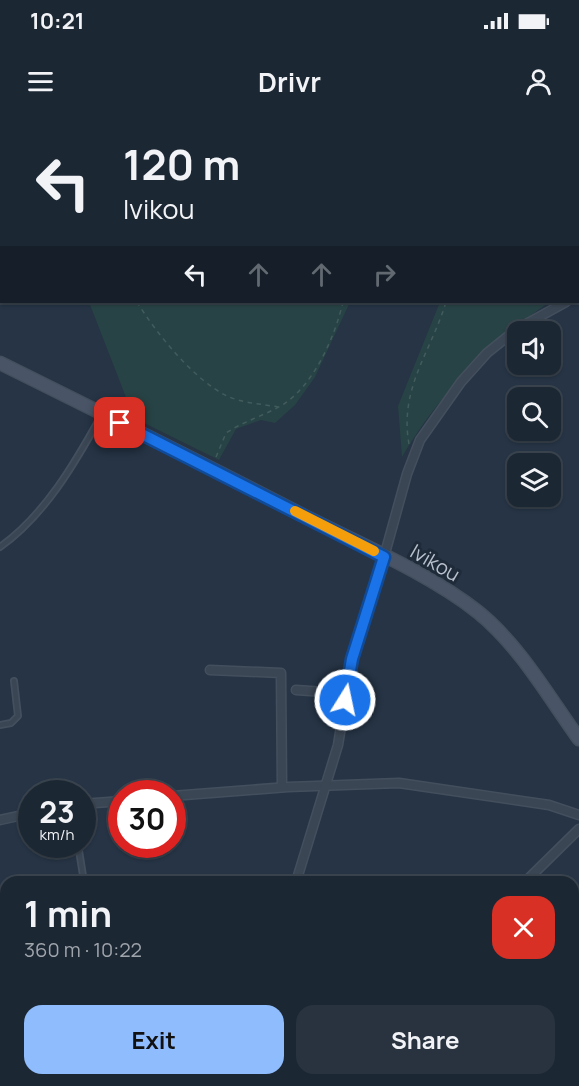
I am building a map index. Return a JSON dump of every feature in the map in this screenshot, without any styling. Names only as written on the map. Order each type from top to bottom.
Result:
[{"type":"street","points":[[298,876],[338,745],[352,659],[384,557],[406,474],[420,440],[461,382],[487,353],[517,329],[564,303]]},
{"type":"street","name":"Ivikou","points":[[0,363],[384,557],[477,611],[498,631],[538,680],[578,737]]},
{"type":"street","points":[[210,670],[281,673],[282,788]]},
{"type":"street","points":[[296,690],[325,692],[347,686]]},
{"type":"street","points":[[186,795],[399,783],[549,805],[579,815]]},
{"type":"street","points":[[0,820],[18,816]]},
{"type":"street","points":[[531,876],[579,829]]},
{"type":"lane","points":[[0,547],[36,512],[73,467],[102,414]]},
{"type":"lane","points":[[0,725],[11,723],[18,716],[14,681]]},
{"type":"lane","points":[[80,858],[83,876]]},
{"type":"path","points":[[138,303],[200,378],[228,397],[279,407]]},
{"type":"path","points":[[211,468],[226,433],[279,407],[294,395],[316,368],[339,322],[343,303]]},
{"type":"path","points":[[414,455],[409,445],[406,429],[407,403],[446,303]]},
{"type":"green space","points":[[89,303],[350,303],[315,377],[295,405],[275,423],[261,420],[236,429],[219,460],[134,418]]},
{"type":"green space","points":[[440,303],[549,303],[524,321],[507,321],[507,334],[449,392],[416,434],[402,457],[398,406]]},
{"type":"slow traffic","points":[[295,511],[374,551]]},
{"type":"route","points":[[120,423],[384,557],[352,659],[345,700]]}]
